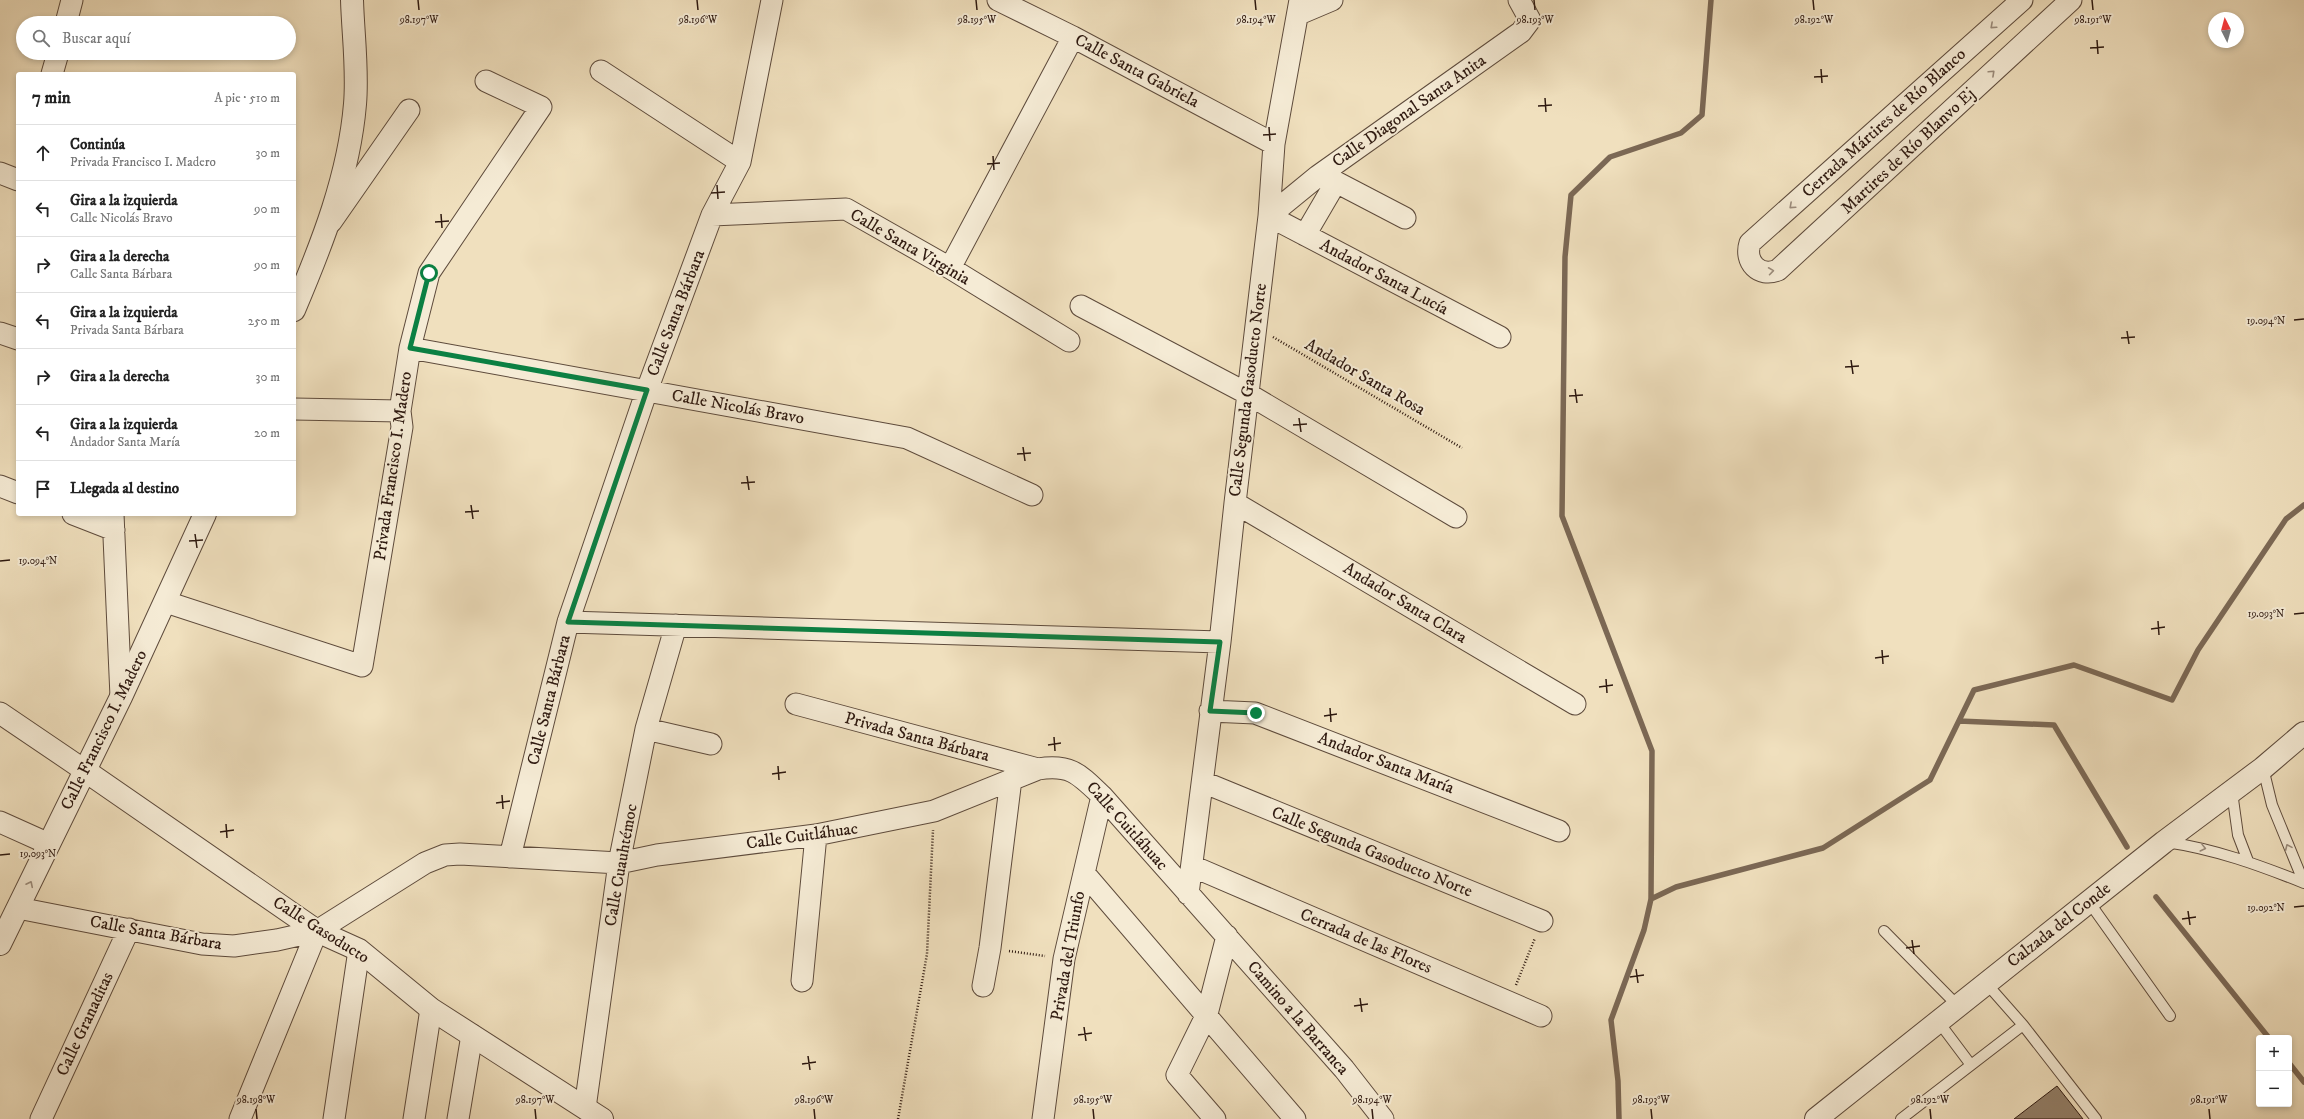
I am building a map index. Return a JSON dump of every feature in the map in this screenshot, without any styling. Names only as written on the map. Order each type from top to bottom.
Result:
[{"type":"street","points":[[68,16],[72,0]]},
{"type":"street","points":[[297,297],[328,226],[346,157],[355,103],[352,0]]},
{"type":"street","name":"Calle Santa Bárbara","points":[[510,857],[568,622],[647,390],[712,215],[740,162],[772,0]]},
{"type":"street","name":"Calle Santa Gabriela","points":[[998,0],[1073,37],[1274,144]]},
{"type":"street","points":[[1300,7],[1332,0]]},
{"type":"street","name":"Calle Diagonal Santa Anita","points":[[1269,216],[1327,179],[1521,32],[1530,20],[1519,0]]},
{"type":"street","name":"Cerrada Mártires de Río Blanco","points":[[1749,249],[1750,243],[2022,0]]},
{"type":"street","name":"Martires de Río Blanvo Ej","points":[[1749,249],[1749,258],[1754,268],[1768,273],[1778,270],[2071,0]]},
{"type":"street","name":"Calle Segunda Gasoducto Norte","points":[[1188,894],[1203,782],[1210,711],[1220,642],[1234,503],[1269,216],[1274,144],[1300,7]]},
{"type":"street","points":[[950,268],[1073,37]]},
{"type":"street","points":[[53,72],[56,60]]},
{"type":"street","points":[[601,71],[740,162]]},
{"type":"street","name":"Privada Francisco I. Madero","points":[[166,602],[362,666],[402,427],[400,410],[410,348],[429,273],[542,107],[486,81]]},
{"type":"street","points":[[328,226],[409,110]]},
{"type":"street","points":[[0,173],[16,179]]},
{"type":"street","points":[[1305,235],[1327,179],[1405,218]]},
{"type":"street","name":"Calle Santa Virginia","points":[[712,215],[846,209],[950,268],[1069,341]]},
{"type":"street","name":"Andador Santa Lucía","points":[[1269,216],[1500,337]]},
{"type":"street","points":[[1081,306],[1248,394],[1456,517]]},
{"type":"street","points":[[0,333],[16,338]]},
{"type":"street","name":"Calle Nicolás Bravo","points":[[410,348],[907,438],[1032,495]]},
{"type":"street","points":[[296,409],[400,410]]},
{"type":"street","points":[[0,486],[16,492]]},
{"type":"street","name":"Andador Santa Clara","points":[[1234,503],[1575,704]]},
{"type":"street","points":[[83,516],[114,522],[121,697]]},
{"type":"street","name":"Calle Francisco I. Madero","points":[[0,944],[121,697],[166,602],[204,516]]},
{"type":"street","points":[[568,622],[1220,642]]},
{"type":"street","name":"Calle Cuauhtémoc","points":[[593,1114],[619,863],[646,729],[676,625]]},
{"type":"street","name":"Privada Santa Bárbara","points":[[796,704],[1038,769]]},
{"type":"street","name":"Andador Santa María","points":[[1210,711],[1256,713],[1559,831]]},
{"type":"street","name":"Calle Gasoducto","points":[[0,713],[317,931],[358,950],[431,1009],[593,1114]]},
{"type":"street","points":[[646,729],[711,744]]},
{"type":"street","name":"Calzada del Conde","points":[[1816,1119],[1986,982],[2164,842],[2263,768],[2304,733]]},
{"type":"street","name":"Calle Cuitláhuac","points":[[317,931],[425,863],[446,855],[619,863],[657,855],[816,835],[934,810],[1038,769],[1053,767],[1066,768],[1080,774],[1102,796],[1226,936]]},
{"type":"street","points":[[983,986],[990,948],[1011,779]]},
{"type":"street","name":"Calle Segunda Gasoducto Norte","points":[[1203,782],[1542,921]]},
{"type":"street","name":"Privada del Triunfo","points":[[1043,1119],[1064,959],[1102,796]]},
{"type":"street","points":[[0,822],[49,844]]},
{"type":"street","points":[[802,981],[816,835]]},
{"type":"street","name":"Cerrada de las Flores","points":[[1192,866],[1541,1016]]},
{"type":"street","points":[[1084,873],[1207,1014],[1295,1119]]},
{"type":"street","name":"Calle Santa Bárbara","points":[[18,908],[202,944],[234,946],[277,940],[317,931]]},
{"type":"street","name":"Calle Granaditas","points":[[41,1119],[129,929]]},
{"type":"street","points":[[240,1119],[317,931]]},
{"type":"street","points":[[1215,1119],[1178,1075],[1207,1014],[1226,936]]},
{"type":"street","name":"Camino a la Barranca","points":[[1226,936],[1344,1069],[1383,1119]]},
{"type":"street","points":[[334,1119],[358,950]]},
{"type":"street","points":[[414,1119],[431,1009]]},
{"type":"street","points":[[458,1119],[472,1035]]},
{"type":"lane","points":[[2263,768],[2272,805],[2304,883]]},
{"type":"lane","points":[[2232,792],[2238,835],[2248,861]]},
{"type":"lane","points":[[2164,842],[2199,847],[2248,861],[2304,883]]},
{"type":"lane","points":[[2089,902],[2170,1016]]},
{"type":"lane","points":[[1884,931],[1958,1006]]},
{"type":"lane","points":[[1986,982],[2023,1025],[2096,1119]]},
{"type":"lane","points":[[1938,1021],[1971,1065]]},
{"type":"lane","points":[[1901,1119],[2023,1025]]},
{"type":"path","name":"Andador Santa Rosa","points":[[1256,327],[1462,448]]},
{"type":"path","points":[[898,1119],[927,954],[934,810]]},
{"type":"path","points":[[1510,1002],[1542,921]]},
{"type":"path","points":[[990,948],[1064,959]]},
{"type":"building","points":[[2057,1086],[2083,1119],[2014,1119]]},
{"type":"waterway","points":[[1619,1119],[1618,1081],[1611,1020],[1644,930],[1651,899],[1652,751],[1562,516],[1565,257],[1571,195],[1610,157],[1681,133],[1702,115],[1711,0]]},
{"type":"waterway","points":[[1651,899],[1676,887],[1823,848],[1930,780],[1974,690],[2074,665],[2172,700],[2198,650],[2286,519],[2304,505]]},
{"type":"waterway","points":[[1959,721],[2054,725],[2127,847]]},
{"type":"waterway","points":[[2156,897],[2267,1035]]},
{"type":"waterway","points":[[2292,1067],[2304,1082]]},
{"type":"route","points":[[429,273],[410,348],[647,390],[568,622],[1220,642],[1210,711],[1256,713]]}]
